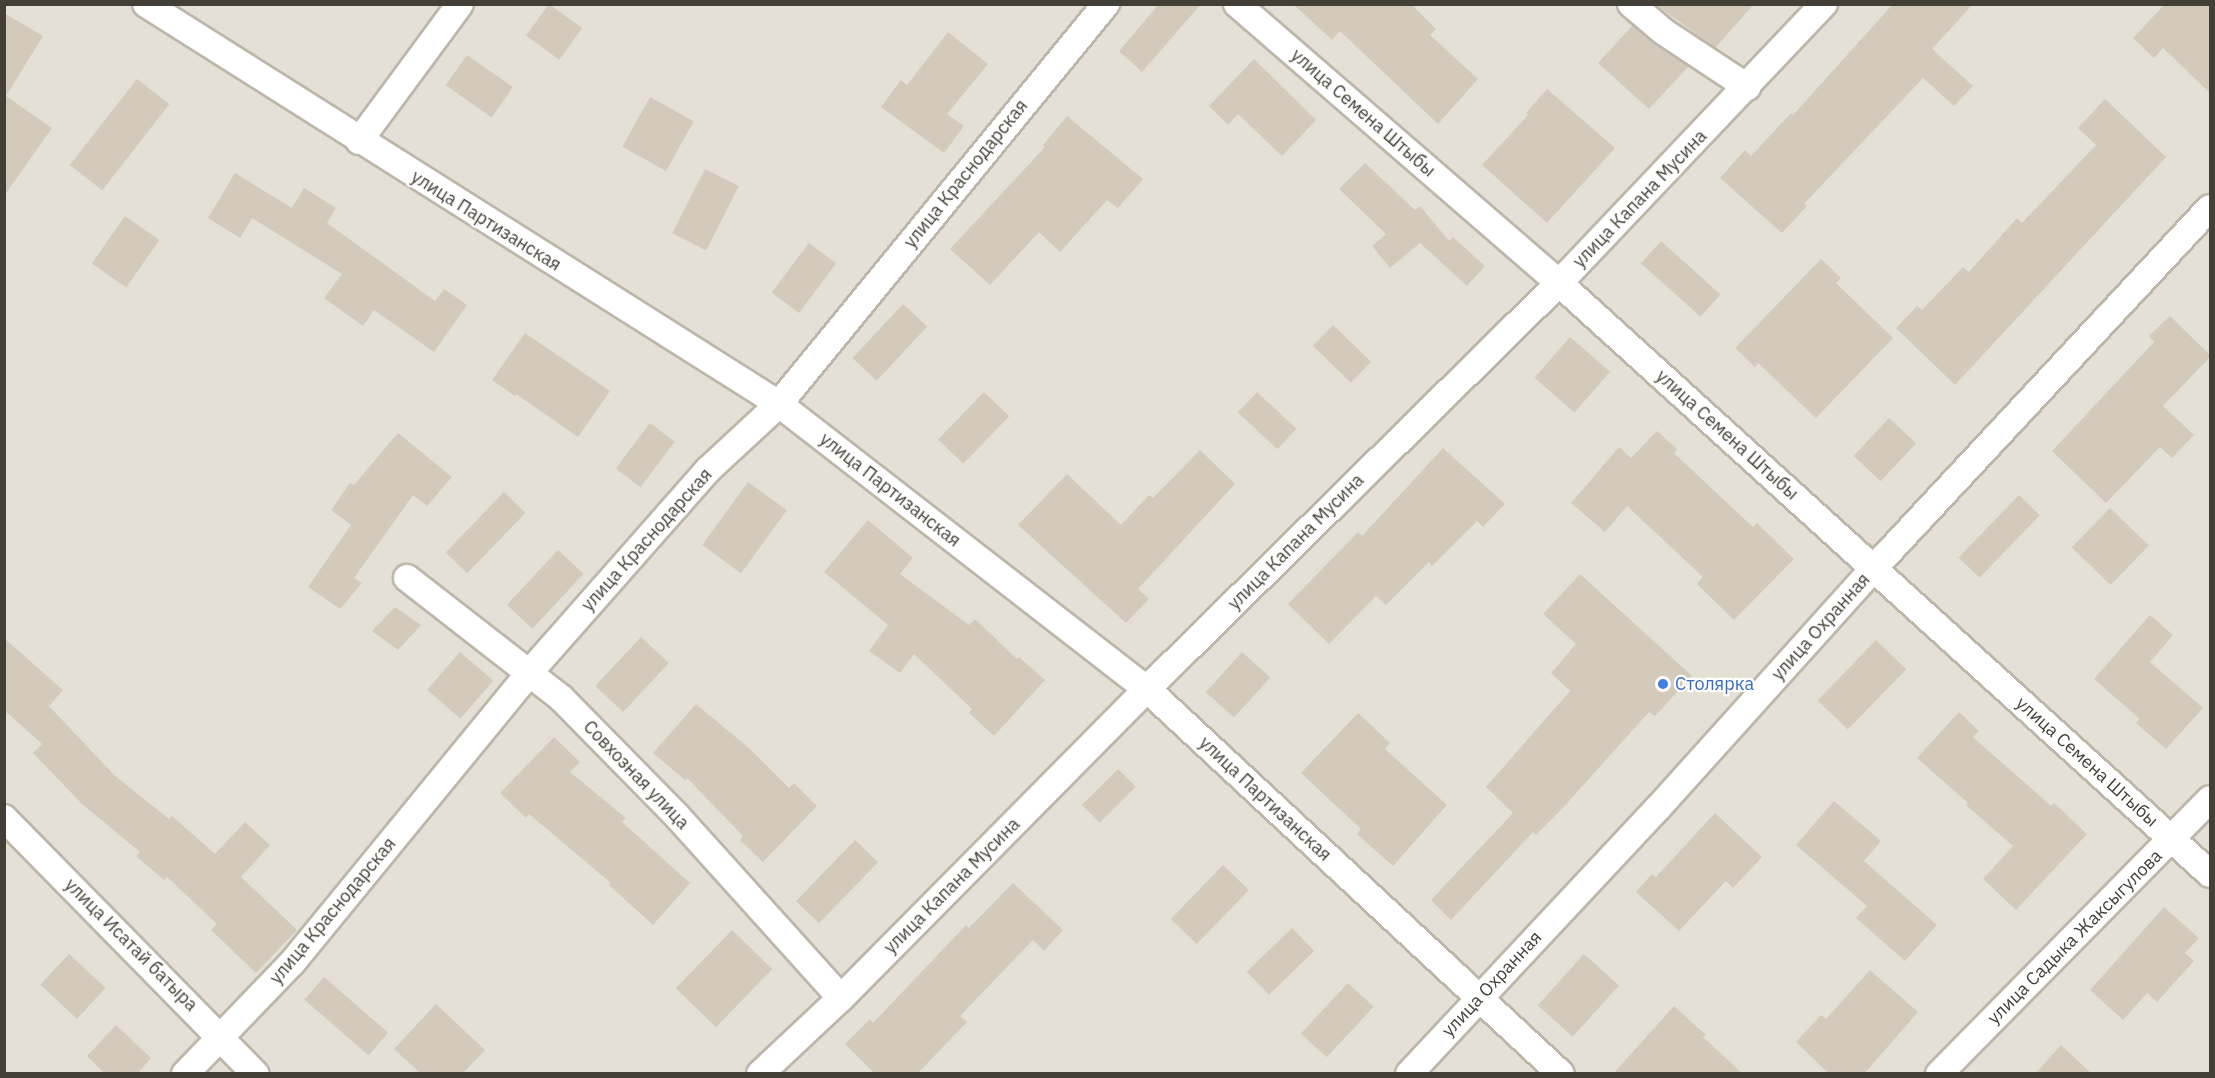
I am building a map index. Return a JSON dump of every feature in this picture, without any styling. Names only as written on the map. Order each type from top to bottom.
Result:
[{"type":"street","name":"улица Партизанская","points":[[146,4],[359,141],[779,404],[1147,689],[1561,1074]]},
{"type":"street","points":[[359,141],[460,4]]},
{"type":"street","name":"улица Краснодарская","points":[[185,1074],[292,963],[530,673],[708,470],[779,404],[1106,4]]},
{"type":"street","name":"улица Семена Штыбы","points":[[1237,4],[1559,283],[2211,874]]},
{"type":"street","points":[[1631,4],[1664,32],[1747,87]]},
{"type":"street","name":"улица Капана Мусина","points":[[760,1074],[841,998],[1147,689],[1559,283],[1824,4]]},
{"type":"street","name":"улица Охранная","points":[[1409,1074],[1658,808],[1874,568],[2211,208]]},
{"type":"street","name":"Совхозная улица","points":[[407,578],[561,698],[677,816],[841,998]]},
{"type":"street","name":"улица Садыка Жаксыгулова","points":[[1939,1074],[2211,799]]},
{"type":"street","name":"улица Исатай батыра","points":[[4,818],[256,1074]]},
{"type":"shaded area","points":[[5,5],[2210,5],[2210,1073],[5,1073]]},
{"type":"building","points":[[549,4],[582,28],[559,60],[526,36]]},
{"type":"building","points":[[1159,4],[1201,4],[1142,72],[1119,51]]},
{"type":"building","points":[[1293,4],[1411,4],[1436,29],[1430,35],[1478,79],[1438,124],[1340,31],[1332,40]]},
{"type":"building","points":[[1655,4],[1754,4],[1715,48]]},
{"type":"building","points":[[1893,4],[1973,4],[1932,49],[1973,86],[1954,106],[1923,78],[1804,204],[1807,206],[1782,233],[1720,178],[1745,150],[1751,156],[1791,113],[1793,115]]},
{"type":"building","points":[[2165,4],[2211,4],[2211,94],[2163,48],[2154,58],[2133,38]]},
{"type":"building","points":[[4,13],[43,36],[6,96],[52,128],[4,196]]},
{"type":"building","points":[[1633,25],[1689,66],[1649,109],[1598,63]]},
{"type":"building","points":[[948,32],[988,64],[947,114],[964,126],[944,153],[881,107],[901,80],[907,85]]},
{"type":"building","points":[[467,55],[513,87],[492,117],[446,85]]},
{"type":"building","points":[[1254,59],[1316,120],[1282,156],[1238,114],[1228,125],[1209,106]]},
{"type":"building","points":[[137,79],[169,104],[102,190],[70,165]]},
{"type":"building","points":[[1547,89],[1615,148],[1547,223],[1482,165],[1528,115],[1526,113]]},
{"type":"building","points":[[650,97],[694,121],[666,171],[622,147]]},
{"type":"building","points":[[2105,99],[2166,157],[1955,385],[1896,328],[1917,306],[1922,310],[1963,267],[1969,272],[2017,218],[2022,223],[2096,145],[2078,128]]},
{"type":"building","points":[[1067,116],[1143,179],[1118,208],[1107,200],[1060,252],[1039,232],[990,285],[950,249],[1045,147],[1043,145]]},
{"type":"building","points":[[1365,163],[1415,210],[1420,206],[1449,241],[1453,237],[1485,266],[1467,286],[1420,243],[1390,268],[1372,246],[1386,234],[1339,189]]},
{"type":"building","points":[[705,169],[739,186],[706,250],[672,233]]},
{"type":"building","points":[[235,173],[292,208],[304,188],[336,208],[327,223],[435,301],[444,289],[467,305],[434,352],[374,310],[363,326],[324,298],[342,274],[252,218],[240,238],[208,218]]},
{"type":"building","points":[[125,216],[159,240],[126,288],[92,264]]},
{"type":"building","points":[[1661,241],[1720,295],[1700,317],[1641,263]]},
{"type":"building","points":[[809,243],[836,263],[799,313],[772,293]]},
{"type":"building","points":[[1821,259],[1841,278],[1836,283],[1893,338],[1816,418],[1758,363],[1755,367],[1735,348]]},
{"type":"building","points":[[903,304],[927,327],[877,381],[853,358]]},
{"type":"building","points":[[2170,316],[2211,356],[2163,406],[2194,435],[2172,458],[2160,447],[2106,503],[2052,451],[2154,342],[2149,336]]},
{"type":"building","points":[[1333,325],[1371,362],[1351,383],[1313,346]]},
{"type":"building","points":[[525,333],[610,391],[578,437],[492,380]]},
{"type":"building","points":[[1570,337],[1610,372],[1575,413],[1535,378]]},
{"type":"building","points":[[984,392],[1009,416],[963,464],[938,439]]},
{"type":"building","points":[[1257,392],[1296,429],[1277,449],[1238,412]]},
{"type":"building","points":[[1889,418],[1916,443],[1881,481],[1854,456]]},
{"type":"building","points":[[650,423],[675,442],[640,487],[616,469]]},
{"type":"building","points":[[1657,431],[1677,449],[1674,453],[1753,527],[1757,523],[1794,559],[1734,620],[1697,584],[1703,577],[1627,506],[1605,532],[1571,503],[1619,447],[1631,458]]},
{"type":"building","points":[[398,433],[452,477],[427,506],[413,495],[354,578],[362,583],[340,609],[308,587],[351,525],[331,510],[350,483],[354,485]]},
{"type":"building","points":[[1443,448],[1505,504],[1483,527],[1477,521],[1432,566],[1429,562],[1386,605],[1376,596],[1329,644],[1288,604],[1358,532],[1362,536]]},
{"type":"building","points":[[1200,450],[1235,484],[1138,589],[1149,599],[1126,623],[1018,525],[1067,474],[1121,525],[1149,495],[1153,498]]},
{"type":"building","points":[[748,482],[787,510],[741,573],[702,545]]},
{"type":"building","points":[[504,492],[526,513],[467,573],[446,552]]},
{"type":"building","points":[[2019,495],[2040,515],[1979,578],[1959,558]]},
{"type":"building","points":[[2110,508],[2149,546],[2111,585],[2072,548]]},
{"type":"building","points":[[868,520],[913,558],[900,574],[969,625],[975,619],[1017,659],[1019,657],[1045,680],[994,736],[969,713],[972,709],[914,654],[900,673],[869,651],[888,625],[824,572]]},
{"type":"building","points":[[558,550],[584,574],[532,629],[507,605]]},
{"type":"building","points":[[1580,574],[1692,676],[1655,716],[1649,712],[1560,811],[1536,835],[1533,832],[1451,920],[1431,900],[1513,813],[1486,787],[1570,691],[1551,673],[1576,644],[1543,614]]},
{"type":"building","points":[[395,607],[421,625],[398,650],[372,631]]},
{"type":"building","points":[[2150,615],[2173,635],[2150,662],[2203,708],[2166,749],[2136,723],[2140,719],[2094,679]]},
{"type":"building","points":[[641,637],[669,663],[623,712],[595,686]]},
{"type":"building","points":[[4,638],[63,690],[49,706],[114,775],[169,819],[172,816],[215,854],[245,822],[270,845],[241,877],[297,930],[256,973],[211,930],[217,924],[167,877],[164,880],[136,856],[140,852],[82,804],[33,753],[42,744],[4,710]]},
{"type":"building","points":[[1876,640],[1906,669],[1848,730],[1818,700]]},
{"type":"building","points":[[460,652],[493,681],[460,719],[427,690]]},
{"type":"building","points":[[1242,652],[1270,677],[1234,718],[1206,692]]},
{"type":"building","points":[[696,704],[750,749],[789,788],[794,783],[817,806],[763,862],[740,840],[743,836],[687,778],[685,780],[653,753]]},
{"type":"building","points":[[1959,712],[1979,731],[1973,737],[2051,806],[2054,803],[2087,834],[2016,910],[1983,879],[2013,846],[1917,758]]},
{"type":"building","points":[[1358,713],[1390,743],[1385,749],[1447,805],[1393,866],[1357,834],[1361,829],[1301,773]]},
{"type":"building","points":[[554,737],[580,762],[570,772],[626,818],[622,822],[690,883],[653,925],[609,885],[611,883],[529,814],[526,818],[500,793]]},
{"type":"building","points":[[1118,769],[1136,787],[1100,823],[1082,805]]},
{"type":"building","points":[[1834,801],[1881,841],[1864,861],[1937,925],[1905,961],[1856,918],[1867,906],[1796,845]]},
{"type":"building","points":[[1715,813],[1762,857],[1733,888],[1726,881],[1679,931],[1636,892],[1652,874],[1656,877]]},
{"type":"building","points":[[855,840],[878,862],[819,923],[796,901]]},
{"type":"building","points":[[1223,865],[1249,890],[1197,944],[1171,919]]},
{"type":"building","points":[[1013,883],[1063,930],[1044,951],[1033,940],[960,1016],[967,1022],[917,1074],[875,1074],[845,1044],[870,1019],[873,1023],[966,925],[969,928]]},
{"type":"building","points":[[2164,907],[2199,938],[2185,953],[2194,961],[2157,1002],[2147,993],[2123,1020],[2090,990]]},
{"type":"building","points":[[1292,928],[1314,951],[1269,995],[1247,972]]},
{"type":"building","points":[[732,930],[772,969],[716,1027],[676,988]]},
{"type":"building","points":[[69,954],[106,988],[77,1019],[40,985]]},
{"type":"building","points":[[1584,954],[1619,985],[1573,1037],[1538,1005]]},
{"type":"building","points":[[1870,970],[1918,1012],[1864,1074],[1829,1074],[1796,1042],[1821,1015],[1826,1019]]},
{"type":"building","points":[[324,977],[388,1033],[368,1055],[304,1000]]},
{"type":"building","points":[[1348,983],[1374,1007],[1327,1057],[1301,1033]]},
{"type":"building","points":[[436,1004],[485,1050],[462,1074],[421,1074],[394,1049]]},
{"type":"building","points":[[1674,1006],[1706,1035],[1703,1037],[1743,1074],[1613,1074]]},
{"type":"building","points":[[116,1025],[151,1058],[137,1074],[105,1074],[87,1056]]},
{"type":"building","points":[[2061,1045],[2092,1074],[2035,1074]]},
{"type":"place","name":"Столярка","points":[[1663,684]]}]
